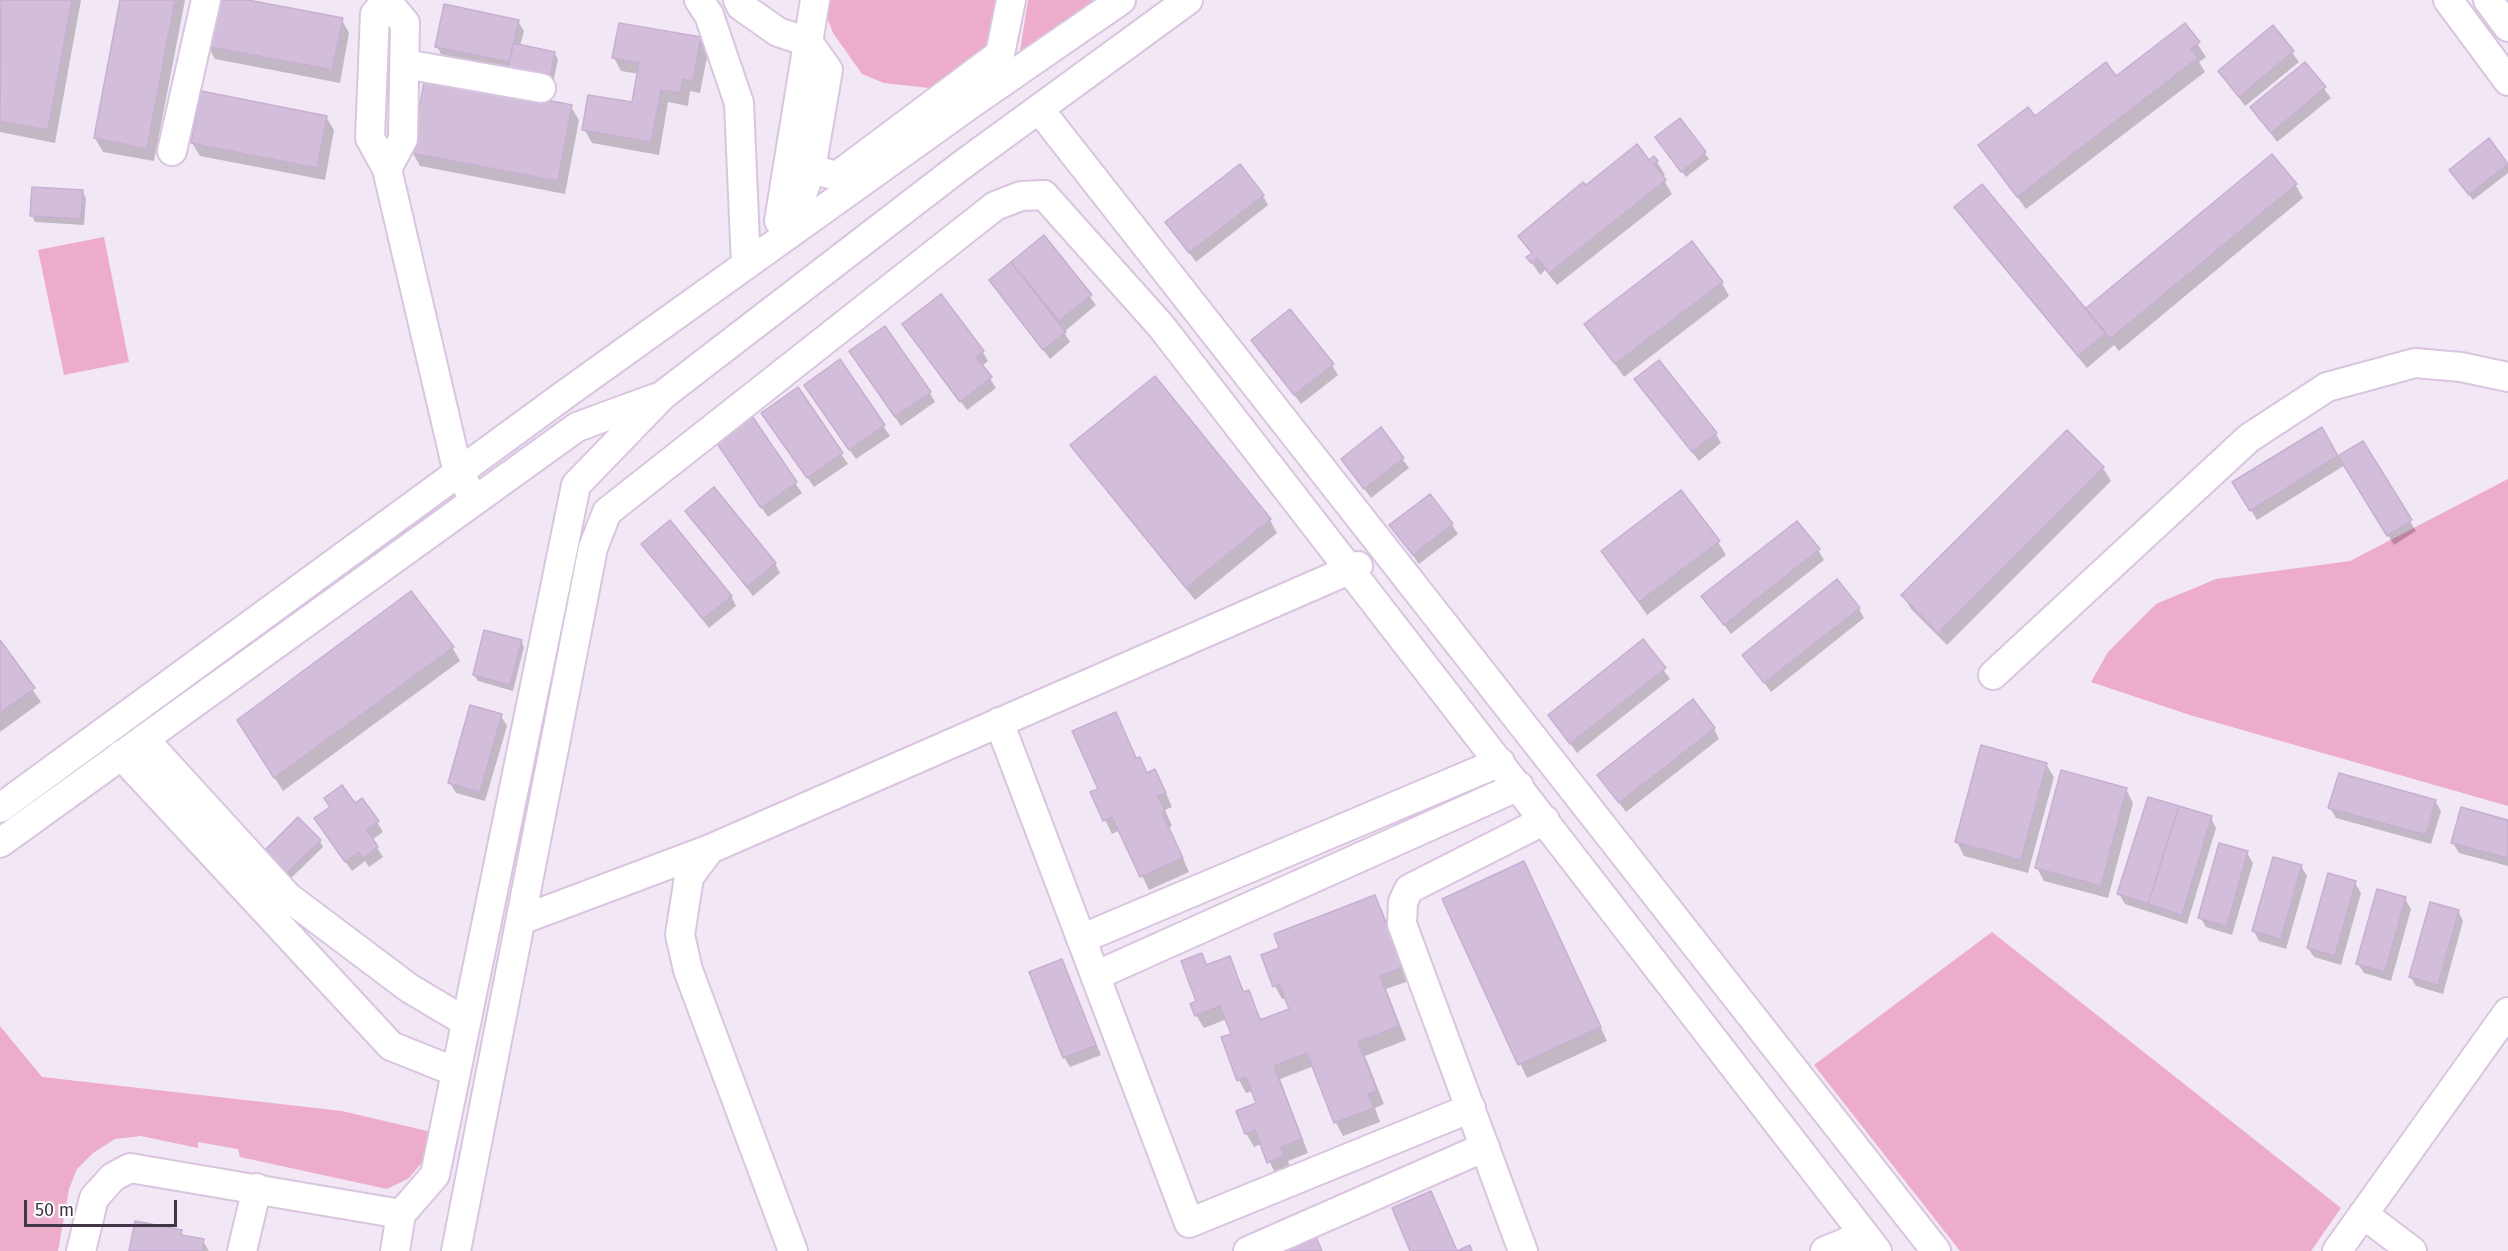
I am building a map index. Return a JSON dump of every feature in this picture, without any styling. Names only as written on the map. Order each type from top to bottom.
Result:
[{"type":"street","points":[[172,151],[206,0]]},
{"type":"street","points":[[699,0],[710,15],[739,103],[746,265]]},
{"type":"street","points":[[738,0],[741,6],[778,32],[808,42],[828,70],[811,169],[801,198],[782,205]]},
{"type":"street","points":[[775,244],[815,0]]},
{"type":"street","points":[[811,169],[837,176],[1000,54],[1011,0]]},
{"type":"street","points":[[0,807],[567,393],[996,86],[1121,0]]},
{"type":"street","points":[[395,1251],[402,1214],[435,1174],[576,485],[671,390],[1038,109],[1188,0]]},
{"type":"street","points":[[2488,0],[2508,27]]},
{"type":"street","points":[[387,169],[403,139],[405,22],[386,1],[375,14],[370,138],[387,169],[458,473],[476,499]]},
{"type":"street","points":[[2462,5],[2508,81]]},
{"type":"street","points":[[405,64],[541,88]]},
{"type":"street","points":[[1027,65],[1038,109]]},
{"type":"street","points":[[996,86],[1038,109],[1936,1251]]},
{"type":"street","points":[[456,1251],[593,548],[608,512],[995,206],[1021,196],[1044,195],[1161,326],[1354,568],[1500,762],[1871,1243],[1825,1251]]},
{"type":"street","points":[[1993,675],[2249,438],[2327,387],[2415,363],[2461,367],[2508,377]]},
{"type":"street","points":[[0,843],[577,427],[671,390]]},
{"type":"street","points":[[521,920],[710,849],[1354,568]]},
{"type":"street","points":[[999,722],[1189,1223],[1471,1108]]},
{"type":"street","points":[[144,739],[288,897],[409,988],[466,1022]]},
{"type":"street","points":[[121,755],[391,1046],[456,1071]]},
{"type":"street","points":[[1081,939],[1500,762]]},
{"type":"street","points":[[1095,976],[1519,786]]},
{"type":"street","points":[[1524,1251],[1402,924],[1403,902],[1409,888],[1545,820]]},
{"type":"street","points":[[710,849],[689,877],[680,935],[688,970],[793,1251]]},
{"type":"street","points":[[2337,1251],[2508,1012]]},
{"type":"street","points":[[1248,1251],[1485,1147]]},
{"type":"street","points":[[81,1251],[94,1198],[113,1177],[130,1168],[402,1214]]},
{"type":"street","points":[[242,1251],[256,1188]]},
{"type":"street","points":[[2363,1214],[2412,1251]]},
{"type":"shaded area","points":[[826,0],[1003,0],[988,46],[938,89],[884,83],[862,74],[833,33],[825,12]]},
{"type":"shaded area","points":[[1028,0],[1107,0],[1018,64]]},
{"type":"shaded area","points":[[104,237],[129,362],[64,375],[38,250]]},
{"type":"shaded area","points":[[2508,479],[2508,806],[2190,715],[2091,682],[2108,652],[2156,604],[2216,579],[2350,561]]},
{"type":"shaded area","points":[[1992,932],[2341,1208],[2311,1251],[1960,1251],[1814,1065]]},
{"type":"shaded area","points":[[0,1026],[42,1077],[342,1111],[436,1133],[433,1149],[409,1178],[387,1189],[240,1157],[238,1149],[198,1142],[198,1148],[141,1136],[115,1139],[93,1153],[77,1169],[69,1189],[58,1251],[0,1251]]},
{"type":"building","points":[[1,0],[72,0],[48,130],[0,121]]},
{"type":"building","points":[[120,0],[175,0],[147,149],[94,138]]},
{"type":"building","points":[[215,0],[248,0],[343,18],[332,70],[206,46]]},
{"type":"building","points":[[444,4],[519,20],[509,62],[435,47]]},
{"type":"building","points":[[619,23],[701,37],[693,81],[683,79],[680,93],[661,90],[651,142],[582,130],[588,95],[632,102],[639,63],[612,58]]},
{"type":"building","points":[[2185,23],[2200,42],[2191,49],[2198,58],[2017,197],[1978,145],[2028,107],[2035,116],[2106,62],[2116,76]]},
{"type":"building","points":[[2273,25],[2294,51],[2239,97],[2218,71]]},
{"type":"building","points":[[513,43],[555,52],[548,87],[506,78]]},
{"type":"building","points":[[2305,62],[2326,87],[2271,133],[2250,107]]},
{"type":"building","points":[[425,77],[572,105],[558,181],[411,153]]},
{"type":"building","points":[[201,91],[327,116],[317,168],[191,143]]},
{"type":"building","points":[[1680,118],[1706,152],[1681,172],[1655,137]]},
{"type":"building","points":[[2489,138],[2508,164],[2469,195],[2449,170]]},
{"type":"building","points":[[1637,144],[1649,160],[1654,156],[1658,161],[1654,164],[1666,180],[1549,273],[1537,258],[1531,263],[1526,257],[1532,253],[1518,236],[1583,182],[1586,185]]},
{"type":"building","points":[[2272,154],[2297,184],[2110,339],[2085,309]]},
{"type":"building","points":[[1240,164],[1264,195],[1189,253],[1165,222]]},
{"type":"building","points":[[1982,184],[2106,333],[2078,356],[1954,207]]},
{"type":"building","points":[[32,187],[83,190],[81,219],[30,216]]},
{"type":"building","points":[[1044,235],[1092,295],[1059,321],[1011,262]]},
{"type":"building","points":[[1692,241],[1723,282],[1615,364],[1584,324]]},
{"type":"building","points":[[1011,262],[1066,332],[1043,350],[989,280]]},
{"type":"building","points":[[941,294],[984,351],[976,357],[992,377],[960,402],[902,324]]},
{"type":"building","points":[[1290,309],[1334,364],[1294,395],[1251,340]]},
{"type":"building","points":[[885,326],[931,392],[895,417],[849,351]]},
{"type":"building","points":[[840,359],[885,425],[849,450],[804,385]]},
{"type":"building","points":[[1659,360],[1717,433],[1692,452],[1634,379]]},
{"type":"building","points":[[1155,376],[1271,519],[1186,588],[1070,445]]},
{"type":"building","points":[[798,387],[843,453],[807,478],[761,413]]},
{"type":"building","points":[[752,416],[797,482],[761,508],[716,442]]},
{"type":"building","points":[[1381,427],[1404,458],[1364,489],[1341,459]]},
{"type":"building","points":[[2322,427],[2338,456],[2250,511],[2232,482]]},
{"type":"building","points":[[2067,430],[2104,467],[1938,633],[1901,595]]},
{"type":"building","points":[[2363,441],[2412,520],[2387,536],[2338,456]]},
{"type":"building","points":[[714,487],[776,563],[747,587],[685,511]]},
{"type":"building","points":[[1681,490],[1720,541],[1639,602],[1601,551]]},
{"type":"building","points":[[1430,494],[1453,524],[1413,555],[1389,525]]},
{"type":"building","points":[[670,520],[732,596],[703,619],[641,544]]},
{"type":"building","points":[[1797,521],[1820,549],[1724,625],[1701,596]]},
{"type":"building","points":[[1837,579],[1860,608],[1764,683],[1742,655]]},
{"type":"building","points":[[411,591],[454,647],[274,778],[237,720]]},
{"type":"building","points":[[484,630],[522,640],[510,685],[473,675]]},
{"type":"building","points":[[1643,639],[1666,668],[1570,744],[1548,715]]},
{"type":"building","points":[[0,640],[35,688],[0,713]]},
{"type":"building","points":[[1693,699],[1715,728],[1619,803],[1597,775]]},
{"type":"building","points":[[470,705],[502,714],[480,792],[448,783]]},
{"type":"building","points":[[1116,712],[1136,758],[1140,757],[1147,773],[1155,769],[1166,793],[1158,796],[1165,812],[1162,813],[1183,858],[1140,877],[1112,817],[1103,821],[1090,792],[1098,789],[1072,731]]},
{"type":"building","points":[[1981,745],[2047,763],[2021,860],[1955,842]]},
{"type":"building","points":[[2061,770],[2127,788],[2101,886],[2035,868]]},
{"type":"building","points":[[2339,773],[2436,800],[2426,835],[2328,808]]},
{"type":"building","points":[[342,785],[355,803],[362,798],[379,821],[367,830],[378,847],[363,858],[359,852],[345,862],[314,818],[330,807],[324,798]]},
{"type":"building","points":[[2148,797],[2179,806],[2148,904],[2117,894]]},
{"type":"building","points":[[2179,806],[2212,816],[2182,915],[2148,904]]},
{"type":"building","points":[[2461,807],[2508,820],[2508,858],[2451,843]]},
{"type":"building","points":[[298,817],[321,840],[282,878],[260,855]]},
{"type":"building","points":[[2219,843],[2248,851],[2227,926],[2198,918]]},
{"type":"building","points":[[2273,857],[2302,865],[2281,939],[2252,931]]},
{"type":"building","points":[[1524,861],[1601,1027],[1518,1065],[1442,899]]},
{"type":"building","points":[[2328,873],[2356,881],[2335,956],[2307,948]]},
{"type":"building","points":[[2377,889],[2406,897],[2385,972],[2356,964]]},
{"type":"building","points":[[1375,895],[1403,967],[1380,976],[1399,1026],[1358,1042],[1377,1091],[1368,1094],[1374,1108],[1334,1123],[1307,1053],[1274,1066],[1302,1139],[1281,1147],[1284,1156],[1267,1163],[1255,1130],[1245,1134],[1236,1111],[1256,1103],[1246,1077],[1237,1081],[1221,1037],[1231,1034],[1220,1006],[1195,1016],[1190,1004],[1196,1001],[1181,961],[1202,953],[1206,965],[1230,956],[1243,992],[1249,990],[1260,1020],[1289,1009],[1279,984],[1273,987],[1261,955],[1279,948],[1274,934]]},
{"type":"building","points":[[2430,902],[2459,910],[2438,985],[2409,977]]},
{"type":"building","points":[[1062,959],[1096,1045],[1063,1058],[1029,972]]},
{"type":"building","points":[[1431,1191],[1457,1251],[1410,1251],[1392,1208]]},
{"type":"building","points":[[135,1221],[182,1230],[181,1235],[204,1239],[202,1251],[129,1251]]},
{"type":"building","points":[[1316,1237],[1322,1251],[1283,1251]]},
{"type":"building","points":[[1470,1245],[1472,1251],[1457,1251]]}]
